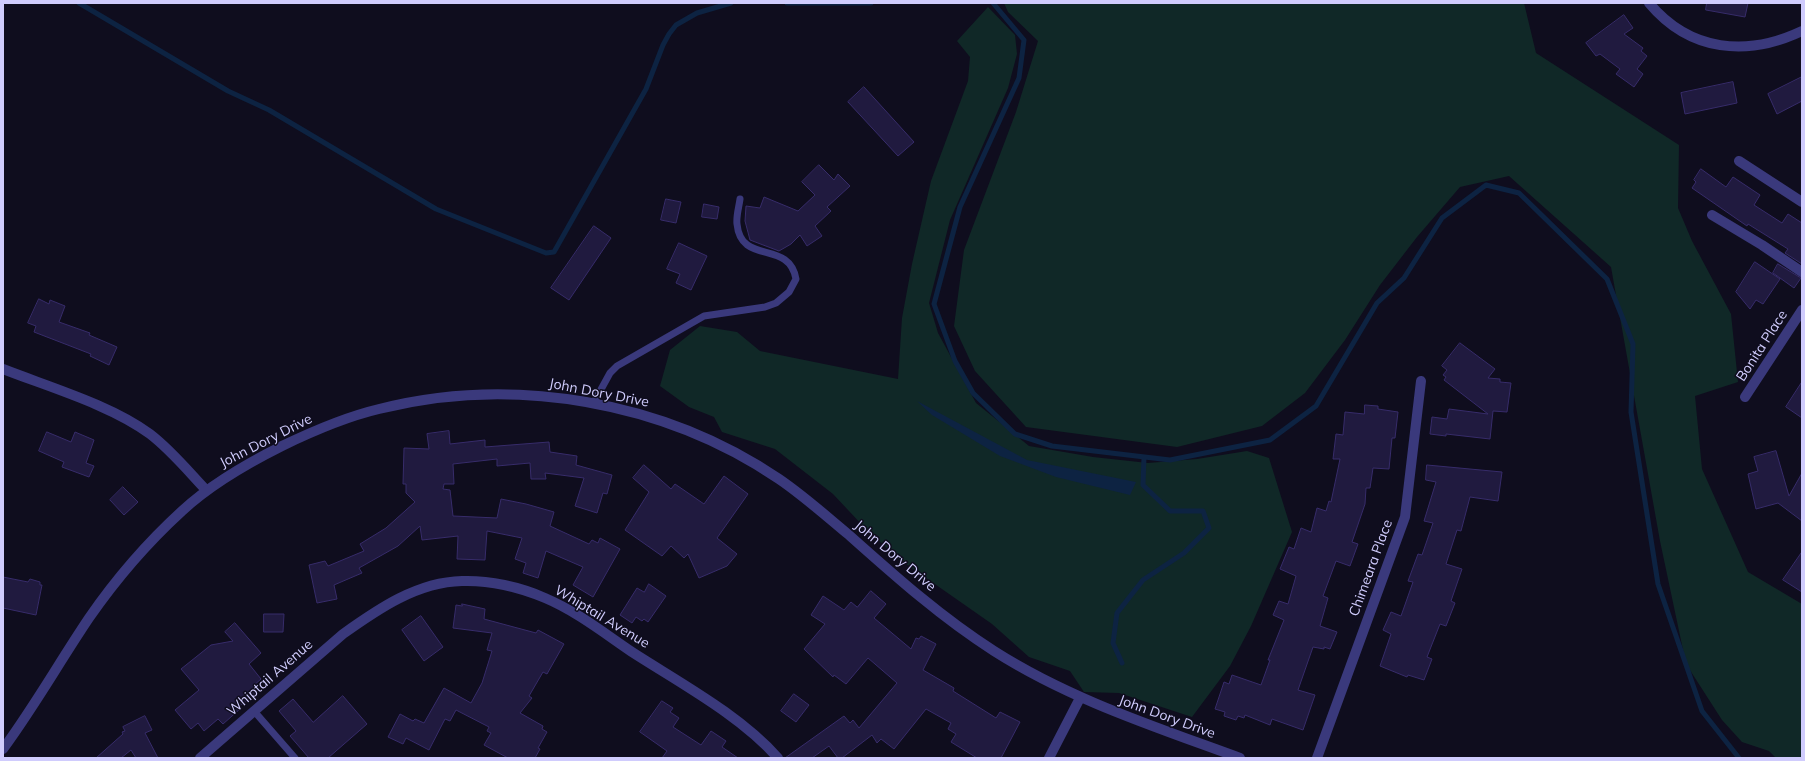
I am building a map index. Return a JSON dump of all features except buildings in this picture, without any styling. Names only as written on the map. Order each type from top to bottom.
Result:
[{"type":"street","points":[[1649,3],[1671,24],[1690,35],[1712,44],[1738,47],[1757,46],[1782,40],[1802,31]]},
{"type":"street","points":[[1740,161],[1802,202]]},
{"type":"street","points":[[1712,215],[1762,245],[1802,272]]},
{"type":"street","name":"Bonita Place","points":[[1745,397],[1802,310]]},
{"type":"street","points":[[3,369],[123,416],[151,434],[206,490]]},
{"type":"street","name":"Chimeara Place","points":[[1317,758],[1405,517],[1421,381]]},
{"type":"street","name":"John Dory Drive","points":[[3,749],[90,616],[113,585],[158,534],[206,490],[251,462],[306,434],[344,419],[378,409],[414,401],[464,395],[512,394],[555,397],[648,416],[682,428],[722,446],[780,479],[810,502],[922,598],[970,635],[1024,669],[1080,698],[1240,758]]},
{"type":"street","name":"Whiptail Avenue","points":[[200,758],[342,634],[385,605],[411,593],[436,584],[462,581],[492,583],[545,598],[574,614],[746,728],[766,744],[778,758]]},
{"type":"street","points":[[1049,758],[1080,698]]},
{"type":"lane","points":[[593,404],[614,369],[646,348],[704,316],[765,307],[776,303],[789,292],[796,279],[790,263],[783,257],[753,249],[741,238],[737,224],[740,199]]},
{"type":"lane","points":[[254,711],[295,758]]},
{"type":"green space","points":[[1004,3],[1524,3],[1536,53],[1679,145],[1678,208],[1692,241],[1731,314],[1738,382],[1695,396],[1702,469],[1748,572],[1802,604],[1802,758],[1776,758],[1769,751],[1742,742],[1722,720],[1686,664],[1660,541],[1611,267],[1509,176],[1460,187],[1417,237],[1380,285],[1345,340],[1305,393],[1262,426],[1177,447],[1026,427],[975,371],[954,326],[964,250],[1016,112],[1038,41],[1008,12]]},
{"type":"green space","points":[[988,7],[1015,35],[1017,54],[1008,88],[950,220],[929,303],[938,333],[976,403],[1029,446],[1093,457],[1148,463],[1197,459],[1247,451],[1269,458],[1292,532],[1251,626],[1230,666],[1192,717],[1119,693],[1084,692],[1070,671],[1029,657],[992,624],[899,559],[864,527],[833,494],[775,449],[722,432],[714,417],[689,407],[660,386],[670,350],[700,326],[737,332],[760,351],[898,379],[902,318],[912,264],[931,181],[968,81],[970,57],[957,41]]},
{"type":"water","points":[[917,401],[1027,460],[1136,482],[1130,495],[1056,477],[1000,456],[932,415]]},
{"type":"waterway","points":[[79,3],[228,91],[269,110],[436,209],[546,253],[554,252],[646,89],[663,45],[669,34],[676,25],[697,13],[731,3]]},
{"type":"waterway","points":[[787,3],[871,3]]},
{"type":"waterway","points":[[993,3],[1024,40],[1019,78],[960,207],[934,304],[955,361],[973,393],[1015,434],[1052,446],[1170,460],[1270,440],[1316,406],[1377,303],[1404,278],[1442,218],[1486,185],[1519,193],[1607,279],[1633,344],[1631,412],[1658,584],[1702,711],[1739,758]]},
{"type":"waterway","points":[[1122,663],[1113,643],[1117,613],[1143,580],[1184,553],[1209,528],[1203,511],[1170,511],[1143,485],[1144,457]]}]
